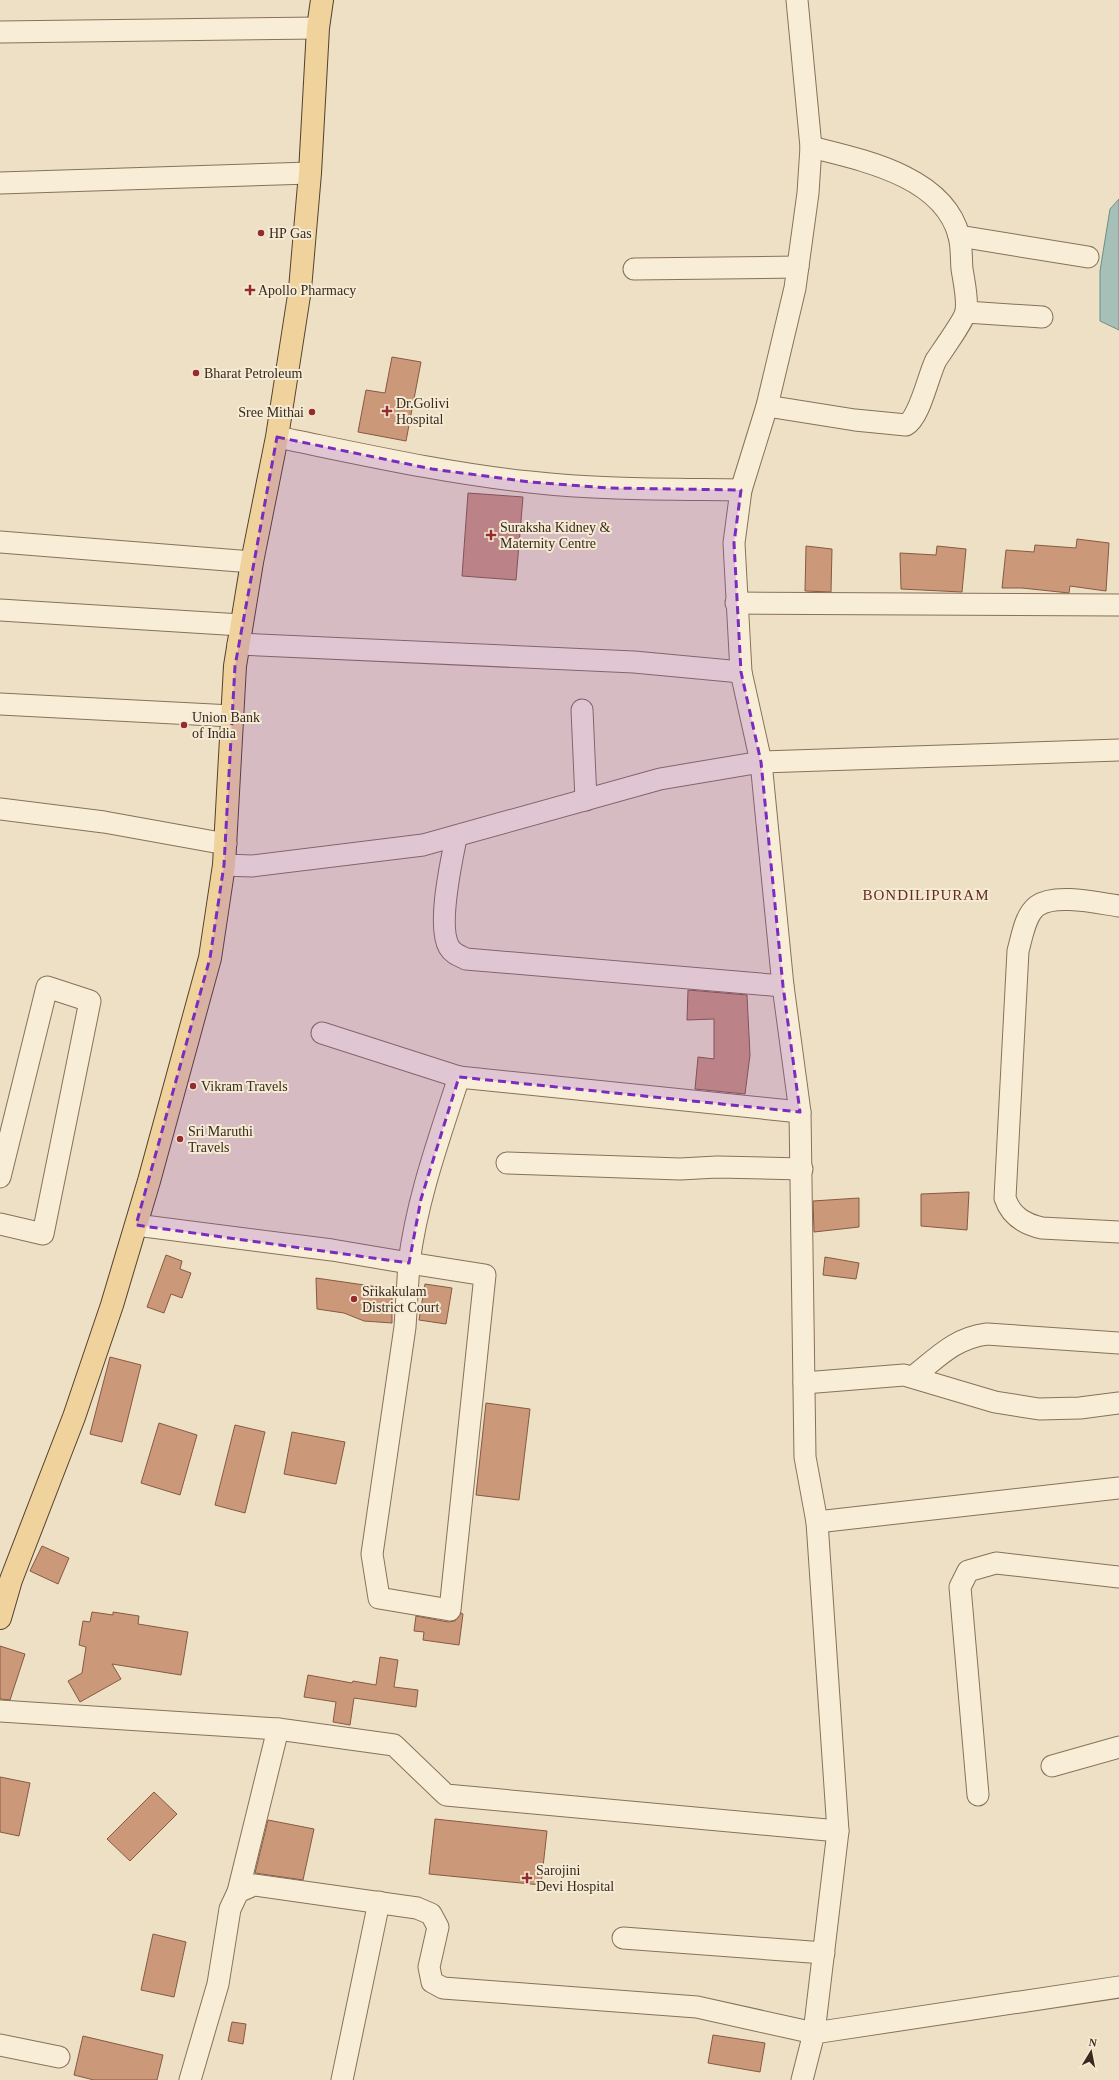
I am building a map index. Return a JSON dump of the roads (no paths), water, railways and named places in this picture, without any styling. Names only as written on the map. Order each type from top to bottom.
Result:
[{"type":"main road","points":[[1,1612],[13,1573],[77,1409],[112,1305],[136,1225],[210,958],[225,854],[234,666],[252,562],[277,437],[300,289],[310,173],[318,28],[322,0]]},
{"type":"street","points":[[797,0],[811,147],[798,267],[767,406],[741,490],[734,543],[736,603],[741,672],[761,762],[783,986],[800,1112],[805,1456],[817,1522],[838,1831],[814,2032],[802,2080]]},
{"type":"street","points":[[0,32],[318,28]]},
{"type":"street","points":[[767,406],[855,420],[906,425],[914,418],[935,363],[966,312],[959,236],[951,217],[934,197],[907,177],[875,164],[811,147]]},
{"type":"street","points":[[0,183],[310,173]]},
{"type":"street","points":[[959,236],[1088,257]]},
{"type":"street","points":[[634,269],[798,267]]},
{"type":"street","points":[[966,312],[1042,317]]},
{"type":"street","points":[[277,437],[432,469],[530,482],[608,488],[741,490]]},
{"type":"street","points":[[0,542],[252,562]]},
{"type":"street","points":[[736,603],[1119,606]]},
{"type":"street","points":[[0,610],[240,635],[634,662],[741,672]]},
{"type":"street","points":[[0,704],[232,716]]},
{"type":"street","points":[[582,710],[586,800]]},
{"type":"street","points":[[0,809],[104,822],[225,854],[252,866],[423,845],[456,838],[660,779],[761,762],[1119,750]]},
{"type":"street","points":[[456,838],[446,902],[445,939],[450,949],[456,955],[466,959],[783,986]]},
{"type":"street","points":[[1119,906],[1061,898],[1037,906],[1024,925],[1018,951],[1005,1198],[1008,1207],[1015,1215],[1029,1225],[1042,1228],[1119,1232]]},
{"type":"street","points":[[0,1177],[47,987],[90,1001],[43,1234],[0,1224]]},
{"type":"street","points":[[322,1033],[459,1078],[800,1112]]},
{"type":"street","points":[[136,1225],[332,1250],[409,1263],[486,1275],[450,1610],[379,1598],[372,1554],[405,1327],[409,1263],[414,1229],[421,1199],[459,1078]]},
{"type":"street","points":[[507,1163],[680,1169],[717,1167],[802,1169]]},
{"type":"street","points":[[914,1376],[956,1343],[973,1336],[995,1335],[1119,1343]]},
{"type":"street","points":[[804,1383],[889,1374],[914,1376],[995,1402],[1038,1409],[1080,1408],[1119,1403]]},
{"type":"street","points":[[817,1522],[1119,1488]]},
{"type":"street","points":[[978,1795],[960,1587],[968,1571],[996,1563],[1119,1577]]},
{"type":"street","points":[[0,1711],[278,1729],[394,1745],[446,1795],[838,1831]]},
{"type":"street","points":[[190,2080],[218,1984],[230,1909],[238,1892],[278,1729]]},
{"type":"street","points":[[1052,1766],[1119,1747]]},
{"type":"street","points":[[238,1892],[254,1885],[417,1908],[431,1914],[438,1927],[429,1968],[432,1982],[443,1988],[697,2007],[814,2032],[1119,1987]]},
{"type":"street","points":[[342,2080],[379,1902]]},
{"type":"street","points":[[624,1938],[824,1953]]},
{"type":"street","points":[[0,2045],[59,2057]]},
{"type":"water","points":[[1119,199],[1119,330],[1100,321],[1100,271],[1110,209]]},
{"type":"place","name":"HP Gas","points":[[261,233]]},
{"type":"place","name":"Apollo Pharmacy","points":[[250,290]]},
{"type":"place","name":"Bharat Petroleum","points":[[196,373]]},
{"type":"place","name":"Dr.Golivi Hospital","points":[[387,411]]},
{"type":"place","name":"Sree Mithai","points":[[312,412]]},
{"type":"place","name":"Suraksha Kidney & Maternity Centre","points":[[491,535]]},
{"type":"place","name":"Union Bank of India","points":[[184,725]]},
{"type":"place","name":"Vikram Travels","points":[[193,1086]]},
{"type":"place","name":"Sri Maruthi Travels","points":[[180,1139]]},
{"type":"place","name":"Srikakulam District Court","points":[[354,1299]]},
{"type":"place","name":"Sarojini Devi Hospital","points":[[527,1878]]},
{"type":"district","name":"BONDILIPURAM","points":[[926,895]]}]
